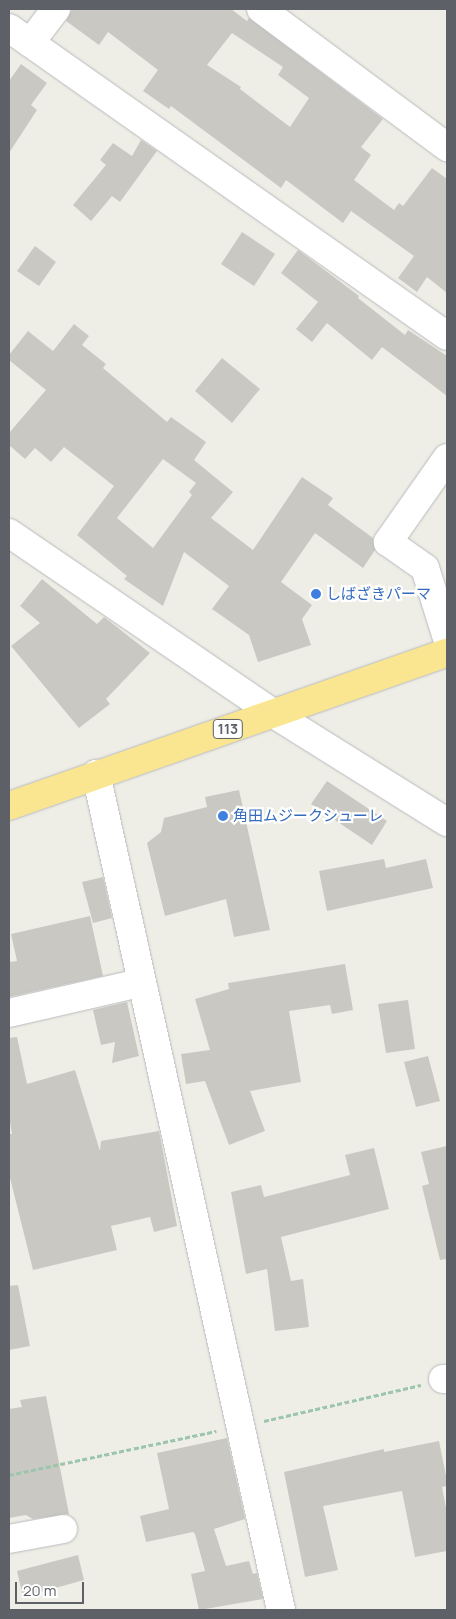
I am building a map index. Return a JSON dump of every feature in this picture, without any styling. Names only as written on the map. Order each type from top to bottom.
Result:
[{"type":"highway","name":"113","points":[[9,806],[96,774],[447,653]]},
{"type":"street","points":[[56,9],[15,35],[444,329]]},
{"type":"street","points":[[261,9],[447,147]]},
{"type":"street","points":[[447,458],[388,542],[425,568],[447,638]]},
{"type":"street","points":[[9,533],[274,714],[447,822]]},
{"type":"street","points":[[96,774],[140,983],[281,1610]]},
{"type":"street","points":[[9,1013],[140,983]]},
{"type":"street","points":[[9,1539],[63,1529]]},
{"type":"building","points":[[72,9],[231,9],[247,21],[249,18],[383,119],[361,147],[371,155],[354,180],[394,210],[399,203],[403,206],[432,168],[447,179],[447,293],[427,277],[417,292],[398,278],[414,256],[351,211],[343,223],[286,180],[281,188],[171,106],[169,109],[143,91],[158,70],[108,32],[99,45],[66,21]],"holes":[[[232,33],[283,67],[278,75],[309,98],[290,127],[240,89],[241,87],[207,65]]]},
{"type":"building","points":[[21,64],[47,83],[31,105],[37,110],[9,153],[9,81]]},
{"type":"building","points":[[141,140],[157,151],[120,202],[112,196],[91,221],[73,205],[106,165],[100,160],[113,143],[132,156]]},
{"type":"building","points":[[242,232],[275,254],[254,286],[221,264]]},
{"type":"building","points":[[35,246],[56,262],[39,286],[17,271]]},
{"type":"building","points":[[298,250],[359,296],[358,298],[405,335],[408,330],[447,356],[447,396],[382,347],[372,360],[327,323],[312,342],[296,329],[318,302],[281,273]]},
{"type":"building","points":[[74,324],[89,336],[82,345],[106,364],[103,368],[167,422],[171,417],[206,442],[194,460],[233,492],[211,518],[253,550],[302,477],[333,498],[328,505],[373,538],[375,550],[363,568],[315,533],[281,582],[312,605],[302,619],[311,645],[258,662],[249,635],[212,609],[229,586],[184,552],[163,606],[124,579],[127,576],[77,535],[114,486],[64,447],[51,462],[35,448],[25,459],[9,445],[9,433],[46,390],[9,360],[9,355],[28,331],[53,351]],"holes":[[[163,459],[196,483],[189,492],[192,495],[153,548],[117,518]]]},
{"type":"building","points":[[222,358],[260,389],[232,423],[195,391]]},
{"type":"building","points":[[42,579],[97,624],[104,617],[150,653],[106,699],[110,704],[79,728],[11,646],[40,623],[20,606]]},
{"type":"building","points":[[327,781],[387,821],[372,845],[311,804]]},
{"type":"building","points":[[239,790],[270,930],[234,937],[226,899],[165,916],[147,843],[161,832],[164,818],[207,807],[205,797]]},
{"type":"building","points":[[384,859],[386,868],[426,859],[433,888],[327,911],[319,871]]},
{"type":"building","points":[[103,877],[112,918],[93,923],[82,882]]},
{"type":"building","points":[[90,916],[103,976],[9,997],[9,962],[17,961],[11,934]]},
{"type":"building","points":[[345,964],[353,1010],[332,1014],[330,1005],[289,1011],[301,1082],[250,1091],[265,1131],[229,1145],[205,1081],[186,1084],[181,1054],[210,1050],[195,999],[229,989],[228,983]]},
{"type":"building","points":[[408,1000],[415,1049],[386,1053],[378,1004]]},
{"type":"building","points":[[127,1002],[139,1056],[112,1063],[115,1042],[101,1045],[93,1010]]},
{"type":"building","points":[[17,1037],[27,1084],[75,1070],[100,1151],[101,1141],[159,1131],[177,1226],[154,1232],[150,1217],[111,1226],[117,1250],[33,1270],[9,1174],[9,1134],[12,1134],[9,1117],[9,1038]]},
{"type":"building","points":[[428,1056],[440,1101],[416,1107],[404,1062]]},
{"type":"building","points":[[447,1146],[447,1259],[440,1260],[422,1186],[429,1184],[421,1152]]},
{"type":"building","points":[[374,1148],[389,1209],[281,1237],[291,1281],[303,1279],[309,1327],[275,1331],[267,1269],[246,1274],[231,1192],[261,1185],[264,1197],[350,1175],[345,1155]]},
{"type":"building","points":[[18,1285],[30,1346],[9,1350],[9,1286]]},
{"type":"building","points":[[46,1396],[69,1514],[33,1519],[26,1515],[9,1518],[9,1409],[22,1407],[20,1400]]},
{"type":"building","points":[[227,1438],[245,1519],[214,1529],[226,1566],[249,1561],[253,1574],[257,1573],[263,1599],[199,1610],[191,1574],[205,1571],[195,1534],[193,1532],[146,1542],[140,1516],[169,1509],[157,1453]]},
{"type":"building","points":[[439,1441],[447,1481],[447,1486],[442,1487],[447,1513],[447,1551],[415,1557],[402,1491],[323,1506],[338,1570],[305,1577],[284,1472],[384,1449],[384,1452]]},
{"type":"building","points":[[78,1555],[84,1580],[23,1597],[17,1571]]},
{"type":"place","name":"しばざきパーマ","points":[[316,594]]},
{"type":"place","name":"角田ムジークシューレ","points":[[223,816]]}]
